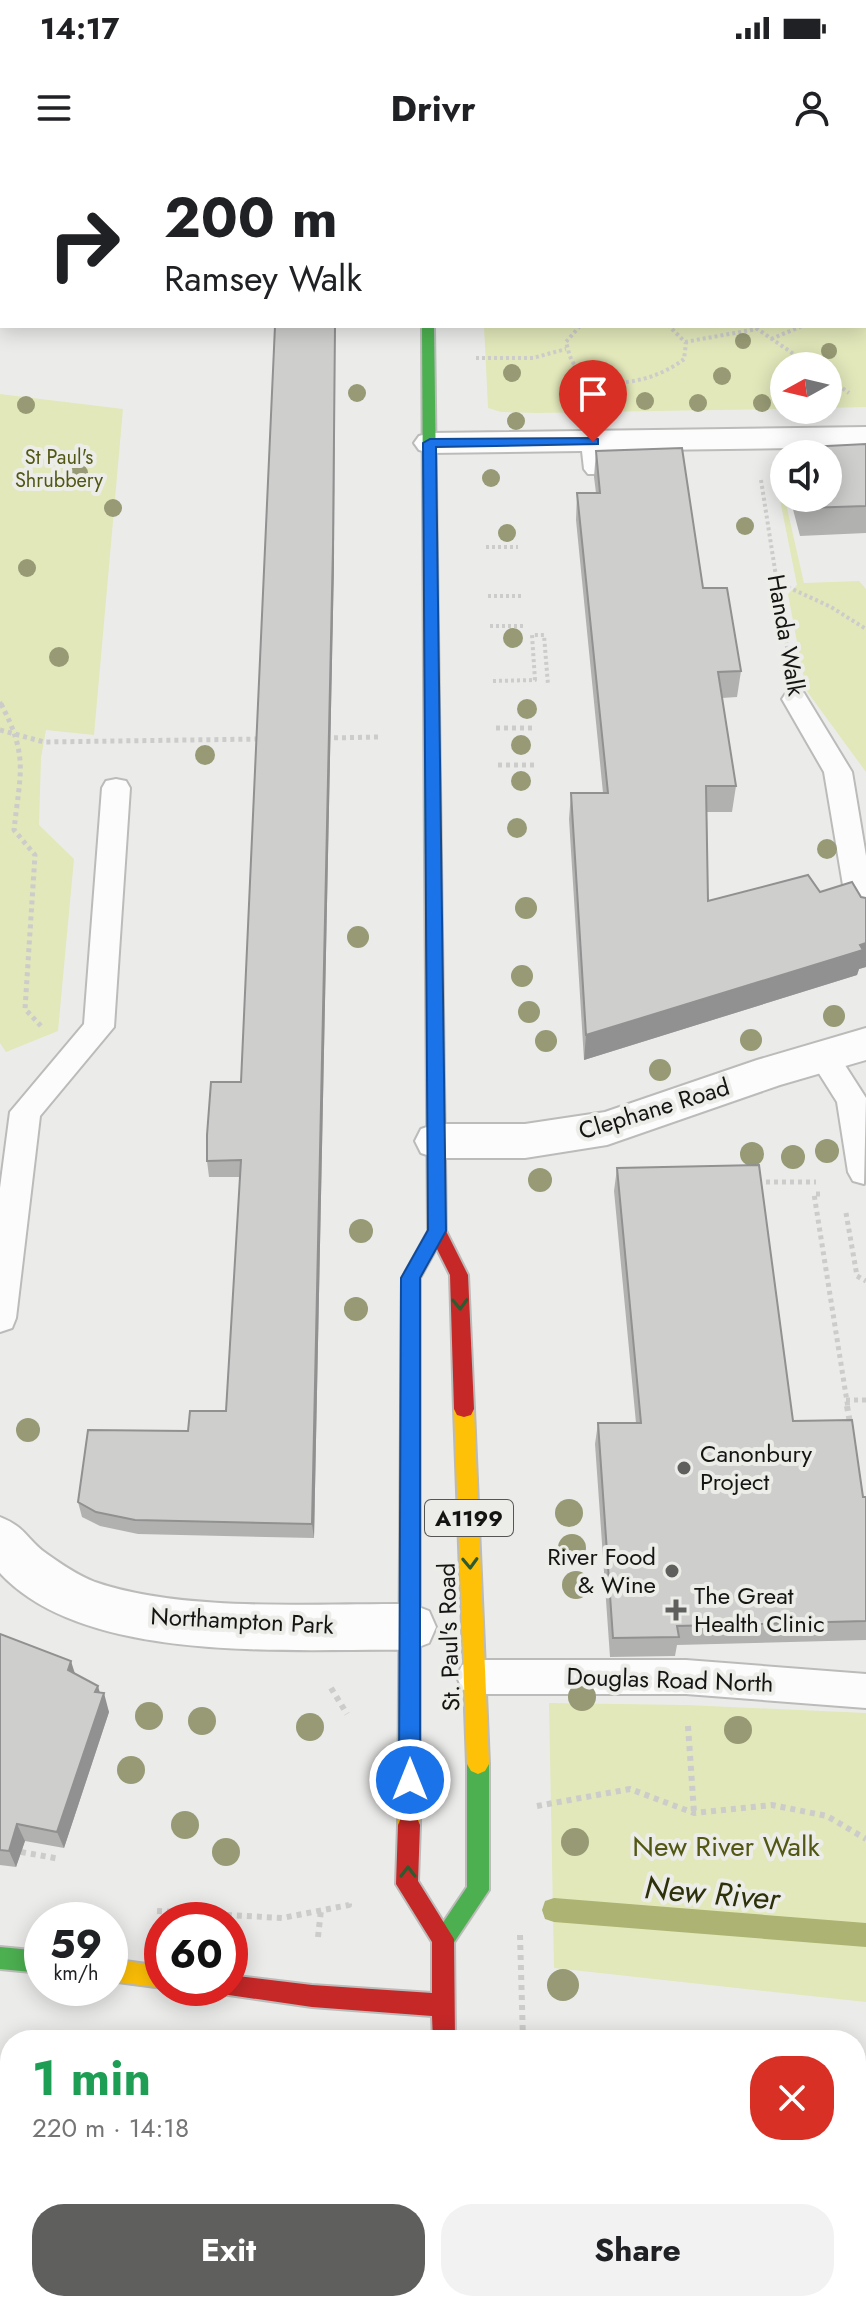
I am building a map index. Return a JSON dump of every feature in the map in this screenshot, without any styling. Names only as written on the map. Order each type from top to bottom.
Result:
[{"type":"main road","name":"St. Paul's Road","points":[[428,328],[437,1231],[459,1275],[475,1677],[478,1890],[443,1939],[407,1884],[411,1278],[437,1231]]},
{"type":"main road","points":[[443,1939],[444,2030]]},
{"type":"main road","points":[[0,1958],[24,1960]]},
{"type":"main road","points":[[248,1988],[444,2005]]},
{"type":"street","points":[[430,443],[594,456],[753,440],[866,437]]},
{"type":"street","name":"Clephane Road","points":[[436,1141],[525,1141],[607,1128],[866,1044]]},
{"type":"street","name":"Northampton Park","points":[[0,1539],[28,1569],[80,1600],[145,1618],[210,1624],[411,1627]]},
{"type":"lane","name":"Handa Walk","points":[[795,699],[835,764],[857,825],[859,897],[866,913]]},
{"type":"lane","points":[[0,1318],[25,1112],[99,1027],[116,788]]},
{"type":"lane","points":[[823,1056],[852,1100],[864,1172]]},
{"type":"lane","name":"Douglas Road North","points":[[475,1677],[686,1677],[866,1691]]},
{"type":"path","points":[[577,328],[571,333],[566,349],[569,357],[581,370],[614,382],[654,379],[680,365],[686,352],[685,342],[671,328]]},
{"type":"path","points":[[685,342],[750,328]]},
{"type":"path","points":[[756,328],[790,352]]},
{"type":"path","points":[[771,339],[797,328]]},
{"type":"path","points":[[429,359],[533,358],[566,349]]},
{"type":"path","name":"Handa Walk","points":[[753,440],[795,699]]},
{"type":"path","points":[[486,547],[518,547]]},
{"type":"path","points":[[776,582],[831,607],[866,629]]},
{"type":"path","points":[[488,596],[522,596]]},
{"type":"path","points":[[490,626],[525,626]]},
{"type":"path","points":[[493,681],[535,680],[532,635],[544,635],[548,685]]},
{"type":"path","points":[[0,702],[17,734],[22,755],[14,830],[35,855],[25,1009],[50,1035]]},
{"type":"path","points":[[496,728],[533,728]]},
{"type":"path","points":[[0,730],[44,742],[267,739]]},
{"type":"path","points":[[315,738],[433,736]]},
{"type":"path","points":[[498,765],[537,765]]},
{"type":"path","points":[[752,1182],[822,1182]]},
{"type":"path","points":[[828,1194],[814,1194],[851,1428]]},
{"type":"path","points":[[845,1207],[857,1276],[866,1281]]},
{"type":"path","points":[[846,1400],[866,1400]]},
{"type":"path","points":[[686,1677],[694,1813]]},
{"type":"path","points":[[529,1808],[630,1789],[694,1813],[772,1805],[827,1816],[866,1839]]},
{"type":"path","points":[[21,1852],[60,1859]]},
{"type":"path","points":[[248,1916],[282,1918],[349,1905]]},
{"type":"path","points":[[520,1920],[523,2030]]},
{"type":"green space","points":[[484,328],[866,328],[866,407],[842,408],[842,352],[770,352],[770,409],[501,412],[488,408]]},
{"type":"green space","name":"St Paul's Shrubbery","points":[[0,394],[123,409],[94,735],[46,730],[41,758],[39,825],[74,859],[58,1031],[6,1052],[0,1043]]},
{"type":"green space","points":[[782,512],[788,512],[804,583],[859,581],[866,589],[866,772],[806,690],[788,594],[797,585]]},
{"type":"green space","name":"New River Walk","points":[[549,1703],[866,1713],[866,2002],[554,1968]]},
{"type":"building","points":[[275,328],[335,328],[312,1524],[135,1520],[96,1512],[78,1502],[88,1430],[188,1431],[190,1411],[226,1411],[241,1160],[207,1161],[207,1135],[211,1082],[241,1082]]},
{"type":"building","points":[[866,444],[866,506],[842,507],[842,445]]},
{"type":"building","points":[[682,448],[703,588],[727,588],[741,671],[718,672],[736,786],[706,786],[708,901],[808,875],[820,892],[852,882],[861,897],[866,898],[866,943],[860,945],[863,950],[586,1035],[571,793],[608,793],[577,493],[600,493],[596,451]]},
{"type":"building","points":[[759,1165],[793,1421],[852,1420],[863,1497],[866,1497],[866,1621],[677,1626],[679,1637],[613,1638],[598,1423],[641,1423],[617,1168]]},
{"type":"building","points":[[0,1634],[71,1661],[68,1670],[98,1686],[95,1692],[104,1693],[57,1832],[17,1824],[9,1851],[0,1850]]},
{"type":"waterway","name":"New River","points":[[554,1910],[866,1935]]},
{"type":"traffic: fast","points":[[428,328],[433,859]]},
{"type":"traffic: fast","points":[[443,1939],[478,1890],[478,1764]]},
{"type":"traffic: fast","points":[[0,1958],[24,1960]]},
{"type":"traffic: slow","points":[[409,1825],[411,1278],[437,1231]]},
{"type":"traffic: slow","points":[[464,1409],[478,1764]]},
{"type":"traffic: slow","points":[[128,1972],[144,1975]]},
{"type":"traffic: jam","points":[[433,859],[437,1231],[459,1275],[464,1409]]},
{"type":"traffic: jam","points":[[409,1825],[407,1884],[443,1939],[444,2030]]},
{"type":"traffic: jam","points":[[248,1988],[444,2005]]},
{"type":"place","name":"Canonbury Project","points":[[684,1468]]},
{"type":"place","name":"River Food & Wine","points":[[672,1571]]},
{"type":"place","name":"The Great Health Clinic","points":[[676,1610]]},
{"type":"route","points":[[410,1780],[411,1278],[437,1231],[430,443],[593,442]]}]
